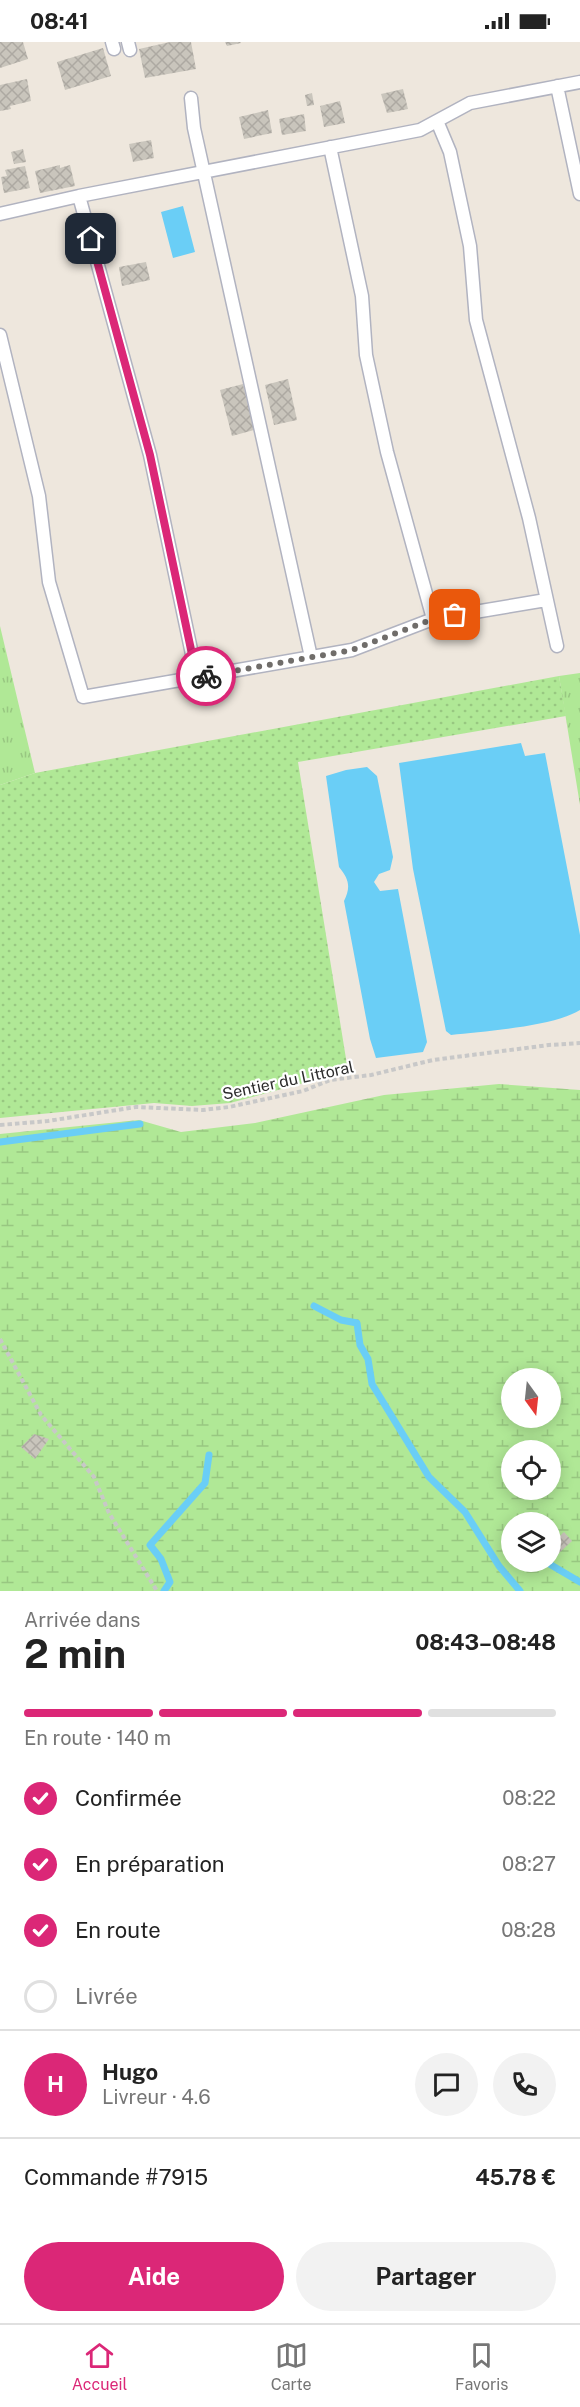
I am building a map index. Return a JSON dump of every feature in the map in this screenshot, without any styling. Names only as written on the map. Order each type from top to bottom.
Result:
[{"type":"lane","points":[[0,214],[79,196],[420,130],[470,103],[580,82]]},
{"type":"lane","points":[[557,87],[580,194]]},
{"type":"lane","points":[[191,98],[194,128],[311,657]]},
{"type":"lane","points":[[437,121],[450,152],[470,246],[476,320],[529,518],[556,646]]},
{"type":"lane","points":[[330,147],[362,296],[366,355],[387,452],[433,619]]},
{"type":"lane","points":[[79,196],[150,455],[197,678]]},
{"type":"lane","points":[[0,335],[39,496],[49,582],[83,697],[352,650],[433,619],[546,600]]},
{"type":"path","name":"Sentier du Littoral","points":[[0,1125],[48,1121],[136,1107],[202,1110],[229,1107],[303,1091],[330,1080],[370,1076],[433,1060],[580,1043]]},
{"type":"path","points":[[0,1339],[41,1415],[94,1477],[109,1512],[157,1590]]},
{"type":"green space","points":[[0,626],[35,773],[0,785]]},
{"type":"green space","points":[[580,673],[580,805],[559,676]]},
{"type":"green space","points":[[559,676],[566,716],[298,762],[348,1071],[230,1103],[192,1106],[154,1103],[0,1118],[0,785],[35,773]]},
{"type":"green space","points":[[499,1084],[580,1090],[580,1591],[0,1591],[0,1134],[139,1120],[181,1132],[255,1123],[384,1095]]},
{"type":"water","points":[[183,206],[195,252],[173,258],[161,212]]},
{"type":"water","points":[[521,743],[525,756],[545,753],[580,935],[580,1010],[553,1021],[451,1035],[446,1031],[413,869],[399,763]]},
{"type":"water","points":[[367,767],[377,776],[393,857],[390,870],[379,874],[374,882],[380,891],[398,889],[427,1042],[423,1052],[376,1058],[370,1039],[344,901],[348,883],[339,867],[326,776]]},
{"type":"building","points":[[0,42],[23,42],[28,59],[0,68]]},
{"type":"building","points":[[170,42],[191,42],[196,69],[145,78],[139,49]]},
{"type":"building","points":[[225,42],[240,42],[241,43],[227,46]]},
{"type":"building","points":[[103,48],[111,76],[65,90],[57,62]]},
{"type":"building","points":[[27,79],[31,101],[0,111],[0,85]]},
{"type":"building","points":[[403,89],[408,109],[387,113],[381,94]]},
{"type":"building","points":[[312,93],[314,105],[307,106],[305,95]]},
{"type":"building","points":[[340,101],[345,123],[324,127],[320,106]]},
{"type":"building","points":[[268,110],[272,133],[244,139],[239,117]]},
{"type":"building","points":[[304,114],[306,131],[282,135],[279,119]]},
{"type":"building","points":[[151,140],[154,158],[133,162],[129,144]]},
{"type":"building","points":[[23,149],[26,162],[14,164],[11,152]]},
{"type":"building","points":[[60,165],[60,168],[70,165],[75,186],[40,193],[35,171]]},
{"type":"building","points":[[25,166],[30,188],[4,193],[1,177],[7,176],[5,170]]},
{"type":"building","points":[[146,262],[150,280],[122,286],[119,267]]},
{"type":"building","points":[[288,379],[297,420],[274,425],[265,385]]},
{"type":"building","points":[[243,384],[254,430],[232,436],[220,390]]},
{"type":"building","points":[[34,1434],[49,1439],[35,1459],[21,1447]]},
{"type":"building","points":[[564,1532],[572,1541],[561,1551],[561,1535]]},
{"type":"waterway","points":[[0,1142],[140,1124]]},
{"type":"waterway","points":[[314,1306],[341,1320],[357,1323],[360,1345],[368,1359],[372,1384],[429,1477],[465,1512],[499,1566],[520,1591]]},
{"type":"waterway","points":[[164,1591],[170,1582],[161,1559],[150,1545],[205,1483],[209,1455]]},
{"type":"waterway","points":[[561,1571],[580,1582]]},
{"type":"way so far","points":[[206,676],[352,650],[433,619],[455,615]]},
{"type":"route","points":[[91,239],[150,455],[197,678],[206,676]]}]
